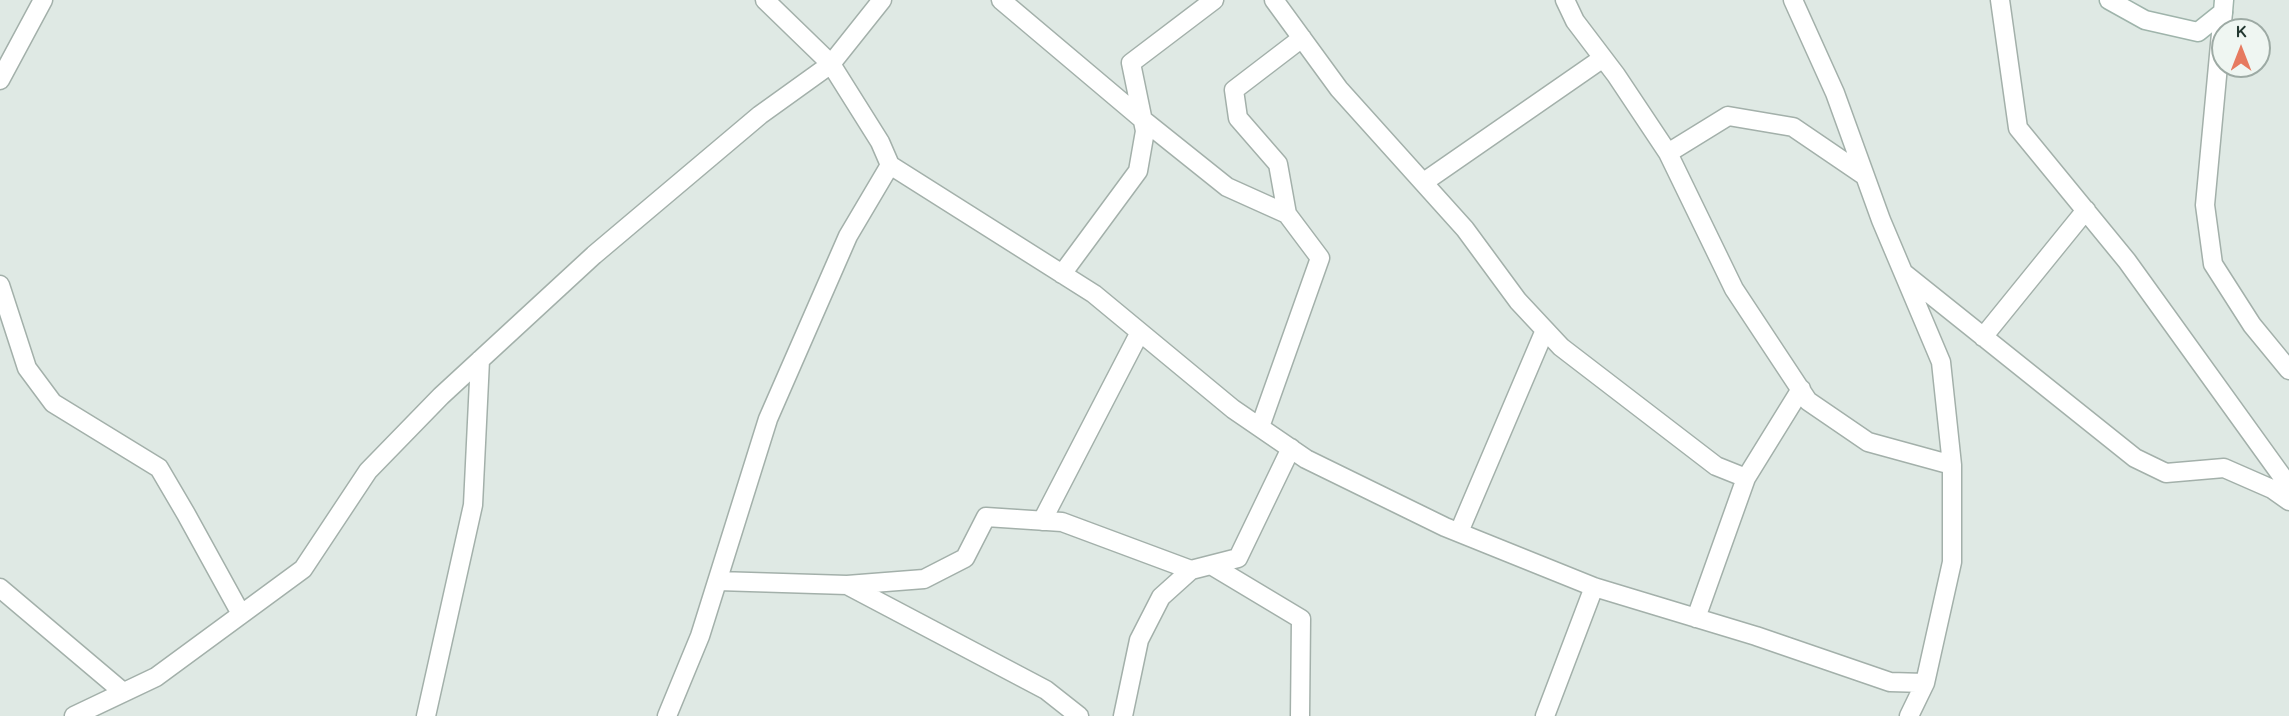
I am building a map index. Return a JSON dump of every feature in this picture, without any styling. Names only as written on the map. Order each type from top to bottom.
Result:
[{"type":"street","points":[[0,80],[43,0]]},
{"type":"street","points":[[765,0],[831,64],[880,142],[890,165],[1094,294],[1233,409],[1306,459],[1459,532],[1594,587],[1756,636],[1890,682],[1925,683]]},
{"type":"street","points":[[74,716],[156,677],[303,569],[368,471],[441,396],[594,255],[724,144],[759,115],[831,64],[882,0]]},
{"type":"street","points":[[1001,0],[1227,187],[1287,214]]},
{"type":"street","points":[[1062,274],[1137,171],[1145,131],[1131,63],[1213,0]]},
{"type":"street","points":[[1274,0],[1338,89],[1465,229],[1518,301],[1545,330],[1561,346],[1716,466],[1746,478]]},
{"type":"street","points":[[1565,0],[1575,21],[1668,153],[1734,289],[1808,401],[1868,442],[1952,465]]},
{"type":"street","points":[[1793,0],[1835,93],[1865,176],[1941,362],[1952,465],[1952,562],[1925,683],[1909,716]]},
{"type":"street","points":[[2000,0],[2018,128],[2127,261],[2289,486]]},
{"type":"street","points":[[2109,0],[2145,20],[2198,32],[2223,6]]},
{"type":"street","points":[[2223,6],[2205,205],[2213,264],[2252,325],[2289,370]]},
{"type":"street","points":[[1260,427],[1320,258],[1287,214],[1278,164],[1239,118],[1234,90],[1302,38]]},
{"type":"street","points":[[1424,182],[1603,58]]},
{"type":"street","points":[[1668,153],[1728,116],[1793,127],[1865,176]]},
{"type":"street","points":[[667,716],[700,636],[768,419],[848,236],[890,165]]},
{"type":"street","points":[[1983,337],[2086,210]]},
{"type":"street","points":[[1904,273],[2135,458],[2166,473],[2224,468],[2272,489],[2289,501]]},
{"type":"street","points":[[0,285],[27,368],[53,403],[159,468],[241,614]]},
{"type":"street","points":[[1459,532],[1545,330]]},
{"type":"street","points":[[1042,521],[1140,332]]},
{"type":"street","points":[[426,716],[473,505],[480,360]]},
{"type":"street","points":[[1696,618],[1746,478],[1801,389]]},
{"type":"street","points":[[1123,716],[1139,640],[1161,597],[1191,570],[1238,558],[1291,448]]},
{"type":"street","points":[[718,581],[847,585],[924,579],[965,558],[986,516],[1062,522],[1191,570]]},
{"type":"street","points":[[1211,565],[1301,619],[1300,716]]},
{"type":"street","points":[[847,585],[1046,690],[1079,716]]},
{"type":"street","points":[[1545,716],[1594,587]]},
{"type":"street","points":[[0,588],[123,692]]}]
